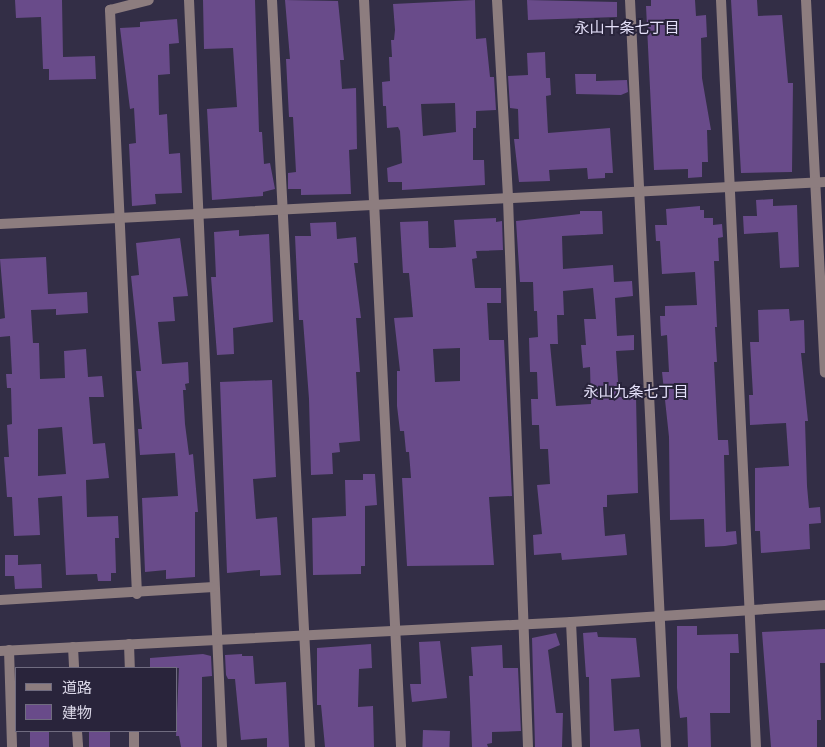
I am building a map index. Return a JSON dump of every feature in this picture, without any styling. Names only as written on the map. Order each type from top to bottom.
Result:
[{"type":"street","points":[[137,594],[110,10],[149,0]]},
{"type":"street","points":[[189,0],[200,215],[222,747]]},
{"type":"street","points":[[272,0],[306,636],[310,747]]},
{"type":"street","points":[[364,0],[401,747]]},
{"type":"street","points":[[497,0],[508,199],[528,747]]},
{"type":"street","points":[[630,0],[641,193],[666,747]]},
{"type":"street","points":[[721,0],[756,747]]},
{"type":"street","points":[[806,0],[820,182],[825,373]]},
{"type":"street","points":[[0,224],[284,212],[731,189],[820,182]]},
{"type":"street","points":[[0,600],[137,594],[214,587]]},
{"type":"street","points":[[12,747],[4,650],[218,641],[571,622],[825,605]]},
{"type":"street","points":[[571,622],[577,747]]},
{"type":"street","points":[[129,644],[130,667]]},
{"type":"street","points":[[72,647],[74,667]]},
{"type":"street","points":[[77,732],[78,747]]},
{"type":"street","points":[[134,732],[134,747]]},
{"type":"building","points":[[15,0],[62,0],[63,57],[95,56],[96,79],[49,80],[49,69],[43,69],[41,17],[16,18]]},
{"type":"building","points":[[203,0],[255,0],[259,132],[262,132],[264,164],[270,163],[275,189],[263,192],[263,196],[212,200],[207,109],[237,107],[233,48],[204,49]]},
{"type":"building","points":[[285,0],[338,1],[344,60],[340,60],[342,89],[356,88],[357,149],[349,150],[351,194],[301,195],[301,189],[288,189],[288,173],[296,172],[293,117],[289,117],[286,59],[290,59]]},
{"type":"building","points":[[475,0],[476,39],[486,38],[490,77],[494,77],[496,110],[476,111],[476,128],[473,128],[473,160],[484,160],[485,185],[402,190],[402,182],[388,182],[387,168],[402,163],[400,131],[398,127],[387,128],[386,106],[383,106],[382,82],[390,81],[389,57],[392,57],[391,40],[394,40],[395,30],[393,4]],"holes":[[[455,103],[456,132],[423,136],[421,104]]]},
{"type":"building","points":[[527,0],[617,2],[617,17],[528,20]]},
{"type":"building","points":[[651,0],[695,0],[696,16],[706,15],[707,37],[701,38],[702,78],[711,130],[707,130],[708,162],[702,162],[702,177],[688,178],[688,169],[654,170],[646,6],[651,6]]},
{"type":"building","points":[[731,0],[757,0],[758,16],[782,15],[788,83],[793,83],[792,172],[741,173]]},
{"type":"building","points":[[177,19],[179,43],[169,44],[170,74],[158,75],[159,115],[167,114],[169,154],[180,153],[182,193],[155,194],[156,204],[132,206],[129,144],[136,143],[134,108],[130,109],[120,28],[140,27],[140,22]]},
{"type":"building","points":[[545,52],[546,78],[550,78],[551,95],[546,96],[548,133],[610,128],[613,173],[605,173],[605,178],[588,179],[587,168],[549,170],[550,181],[519,182],[514,139],[519,139],[518,109],[510,108],[508,76],[528,75],[527,53]]},
{"type":"building","points":[[575,74],[596,74],[596,81],[627,80],[628,92],[621,95],[576,94]]},
{"type":"building","points":[[773,199],[773,206],[797,205],[799,267],[780,268],[778,232],[744,234],[743,216],[757,216],[756,200]]},
{"type":"building","points":[[700,206],[700,210],[704,210],[704,218],[713,218],[713,225],[722,224],[723,237],[718,238],[719,261],[714,261],[717,362],[714,362],[718,440],[728,440],[729,455],[724,455],[726,532],[736,531],[737,544],[705,547],[704,519],[670,520],[669,437],[662,372],[669,372],[667,335],[661,336],[660,316],[665,316],[665,306],[697,305],[695,272],[662,274],[660,241],[656,241],[655,225],[667,225],[666,209]]},
{"type":"building","points":[[580,211],[602,211],[603,234],[562,236],[563,269],[613,265],[614,282],[632,281],[633,296],[615,298],[617,336],[634,335],[634,350],[616,351],[619,397],[636,396],[638,493],[607,495],[607,507],[603,507],[605,536],[625,534],[627,555],[562,560],[561,553],[534,555],[533,535],[542,534],[537,485],[550,484],[548,449],[540,449],[539,425],[532,425],[531,399],[538,399],[537,372],[530,372],[529,338],[538,337],[537,311],[534,311],[533,282],[520,282],[516,221],[580,214]],"holes":[[[593,288],[596,319],[584,319],[586,345],[581,345],[583,368],[590,367],[591,404],[556,406],[550,344],[558,344],[557,315],[564,315],[563,291]]]},
{"type":"building","points":[[496,218],[496,222],[502,221],[503,250],[476,251],[477,258],[472,259],[475,288],[501,288],[501,303],[487,303],[489,340],[504,340],[512,496],[489,497],[494,565],[407,566],[402,478],[411,478],[409,452],[406,452],[404,431],[400,431],[397,406],[397,371],[400,371],[394,318],[413,317],[409,273],[403,273],[400,222],[428,221],[429,248],[442,248],[456,247],[454,220]],"holes":[[[460,348],[460,381],[435,382],[433,349]]]},
{"type":"building","points":[[336,222],[337,239],[356,237],[358,263],[354,263],[361,318],[356,318],[360,372],[356,372],[360,441],[339,443],[340,452],[332,453],[333,474],[311,475],[309,399],[303,320],[299,320],[295,236],[311,236],[310,223]]},
{"type":"building","points":[[239,230],[239,236],[269,234],[273,322],[233,328],[234,354],[217,355],[211,277],[216,277],[214,232]]},
{"type":"building","points":[[180,238],[188,296],[173,297],[175,321],[158,322],[162,364],[188,362],[189,383],[185,384],[186,390],[183,390],[185,424],[189,455],[193,454],[198,512],[195,512],[195,577],[166,579],[166,570],[145,572],[142,498],[178,496],[175,453],[140,455],[138,429],[142,429],[136,371],[141,371],[131,276],[139,275],[136,243]]},
{"type":"building","points":[[46,257],[48,294],[87,292],[88,313],[56,315],[56,309],[31,310],[33,343],[39,343],[40,379],[65,378],[64,351],[86,349],[88,377],[102,376],[104,397],[89,397],[93,444],[105,443],[109,478],[86,480],[87,517],[118,516],[119,538],[115,538],[116,573],[111,573],[111,581],[98,581],[97,574],[66,575],[62,496],[38,498],[40,535],[14,536],[12,497],[7,497],[4,457],[9,457],[7,425],[12,424],[11,388],[7,388],[6,374],[12,374],[10,336],[0,337],[0,319],[5,318],[0,259]],"holes":[[[62,427],[66,474],[38,476],[38,429]]]},
{"type":"building","points":[[789,309],[790,321],[804,320],[805,353],[801,353],[808,421],[805,421],[807,486],[809,508],[820,507],[821,523],[809,524],[810,549],[761,553],[760,531],[755,531],[755,468],[789,466],[786,423],[750,425],[749,395],[753,395],[750,342],[759,342],[758,310]]},
{"type":"building","points":[[272,380],[276,477],[253,479],[256,519],[277,517],[281,575],[260,576],[260,570],[227,573],[220,382]]},
{"type":"building","points":[[363,474],[375,474],[377,505],[365,506],[365,566],[361,566],[361,574],[313,575],[312,518],[346,516],[345,480],[363,480]]},
{"type":"building","points":[[5,555],[18,555],[18,565],[41,564],[42,588],[15,589],[14,576],[5,576]]},
{"type":"building","points":[[677,626],[697,626],[697,635],[738,634],[739,653],[730,653],[730,713],[710,713],[711,747],[688,747],[687,717],[680,718],[677,688]]},
{"type":"building","points":[[825,629],[825,663],[820,663],[821,720],[817,720],[817,747],[771,747],[762,632]]},
{"type":"building","points":[[597,632],[598,637],[636,638],[640,677],[611,679],[614,731],[639,729],[641,747],[590,747],[589,677],[586,677],[583,633]]},
{"type":"building","points":[[556,633],[560,645],[548,650],[556,713],[563,713],[562,747],[535,747],[532,638]]},
{"type":"building","points":[[440,641],[447,698],[412,702],[410,684],[421,684],[419,642]]},
{"type":"building","points":[[371,644],[372,668],[359,669],[358,707],[373,706],[374,747],[325,747],[321,705],[317,705],[317,648]]},
{"type":"building","points":[[502,645],[503,668],[518,668],[521,731],[492,732],[492,743],[487,744],[488,747],[472,747],[469,676],[473,676],[471,647]]},
{"type":"building","points":[[203,654],[211,656],[212,676],[202,677],[202,747],[181,747],[179,736],[176,736],[176,732],[178,732],[179,668],[150,667],[150,658]]},
{"type":"building","points":[[242,654],[242,656],[253,656],[255,684],[286,682],[289,747],[267,747],[267,738],[241,740],[235,679],[228,679],[226,675],[225,655]]},
{"type":"building","points":[[423,730],[450,731],[449,747],[422,747]]},
{"type":"building","points":[[30,732],[49,732],[49,747],[30,747]]},
{"type":"building","points":[[89,732],[110,732],[110,747],[89,747]]},
{"type":"district","name":"永山十条七丁目","points":[[627,28]]},
{"type":"district","name":"永山九条七丁目","points":[[636,392]]}]
